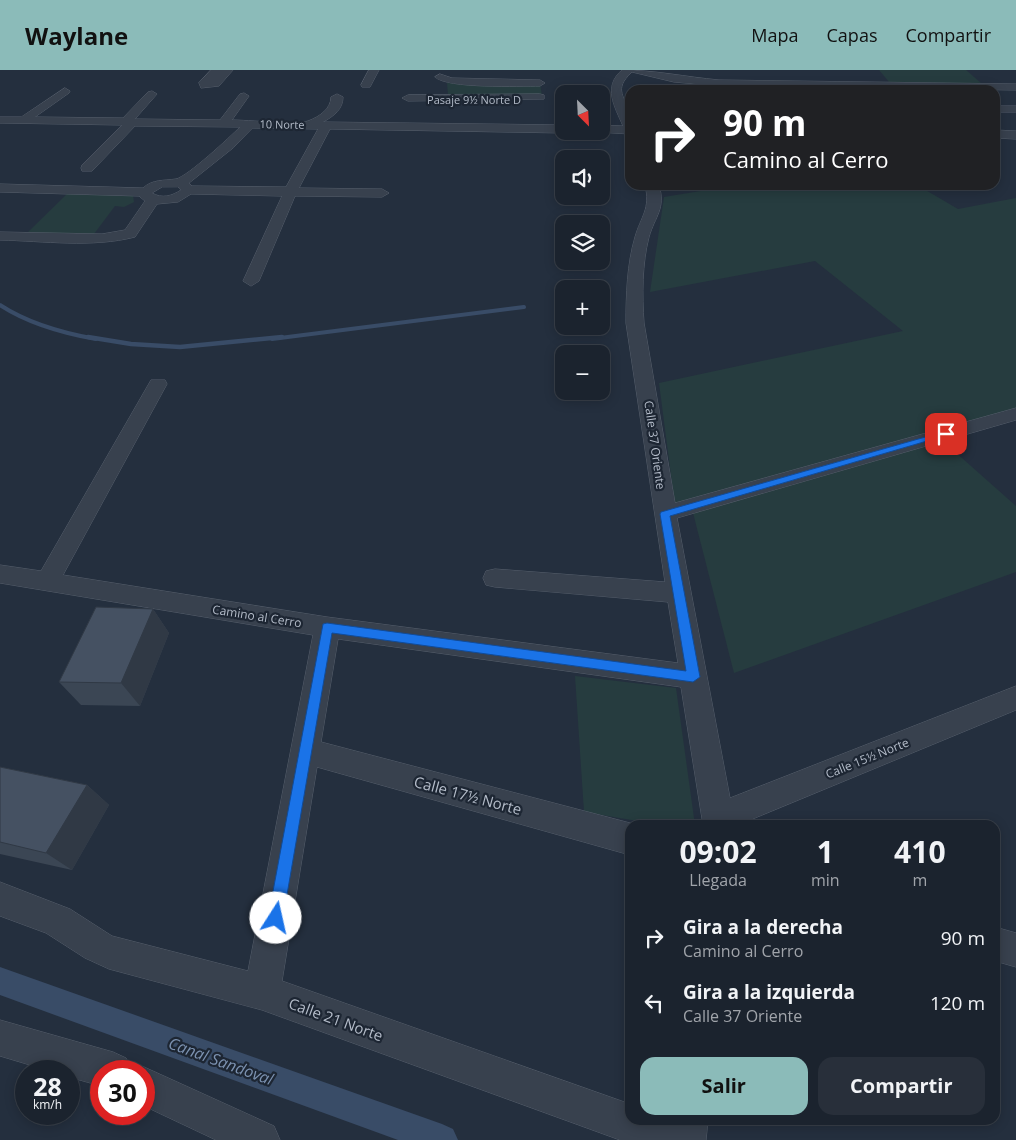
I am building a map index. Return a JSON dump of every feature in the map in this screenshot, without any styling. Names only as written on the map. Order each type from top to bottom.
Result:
[{"type":"street","points":[[366,85],[374,70]]},
{"type":"street","points":[[449,96],[446,79],[517,81],[532,70]]},
{"type":"street","points":[[625,116],[615,89],[618,79],[628,70]]},
{"type":"street","points":[[636,70],[696,82],[887,85]]},
{"type":"street","points":[[766,70],[773,84]]},
{"type":"street","points":[[874,70],[887,85]]},
{"type":"street","points":[[980,76],[992,85]]},
{"type":"street","name":"Pasaje 9½ Norte D","points":[[408,98],[437,99],[449,96],[544,101],[542,96],[542,79],[517,81]]},
{"type":"street","points":[[1000,86],[1016,87]]},
{"type":"street","points":[[24,120],[38,108],[51,103],[65,91]]},
{"type":"street","points":[[1000,93],[1016,108]]},
{"type":"street","points":[[87,168],[152,94]]},
{"type":"street","points":[[224,123],[244,96]]},
{"type":"street","points":[[311,124],[330,113],[337,104],[337,97]]},
{"type":"street","points":[[1000,108],[1016,108]]},
{"type":"street","name":"10 Norte","points":[[0,120],[555,129]]},
{"type":"street","points":[[0,188],[175,198],[184,186],[230,145],[250,124]]},
{"type":"street","points":[[251,281],[305,158],[326,125]]},
{"type":"street","points":[[610,129],[625,129]]},
{"type":"street","points":[[1000,134],[1016,135]]},
{"type":"street","points":[[184,186],[382,193]]},
{"type":"street","name":"Calle 37 Oriente","points":[[653,190],[654,209],[642,237],[634,295],[635,323],[656,440],[665,514],[719,820]]},
{"type":"street","points":[[0,236],[102,238],[130,234],[149,196]]},
{"type":"street","points":[[47,582],[158,384]]},
{"type":"street","points":[[665,514],[1012,420]]},
{"type":"street","name":"Camino al Cerro","points":[[0,574],[327,627],[693,677]]},
{"type":"street","points":[[495,578],[679,593]]},
{"type":"street","points":[[262,992],[327,627]]},
{"type":"street","name":"Calle 15½ Norte","points":[[724,820],[1016,698]]},
{"type":"street","name":"Calle 17½ Norte","points":[[306,751],[625,838]]},
{"type":"street","name":"Calle 21 Norte","points":[[0,899],[46,915],[66,925],[89,944],[109,952],[262,992],[625,1122]]},
{"type":"street","points":[[1000,945],[1016,950]]},
{"type":"street","points":[[0,1038],[90,1064]]},
{"type":"street","points":[[155,1091],[260,1140]]},
{"type":"street","name":"Calle 21 Norte","points":[[633,1125],[675,1140]]},
{"type":"street","points":[[686,1140],[688,1125]]},
{"type":"green space","points":[[879,70],[966,70],[981,83],[890,83]]},
{"type":"green space","points":[[451,81],[540,83],[542,96],[448,95],[447,83]]},
{"type":"green space","points":[[707,190],[926,190],[958,209],[1016,198],[1016,408],[675,506],[659,383],[903,331],[815,261],[650,292],[664,197]]},
{"type":"green space","points":[[67,194],[133,195],[134,202],[124,207],[115,206],[94,234],[26,234]]},
{"type":"green space","points":[[936,435],[1016,506],[1016,572],[734,673],[692,509]]},
{"type":"green space","points":[[575,676],[676,688],[694,820],[631,820],[584,812]]},
{"type":"building","points":[[96,607],[153,609],[121,683],[59,682]]},
{"type":"building","points":[[0,767],[87,785],[46,853],[0,842]]},
{"type":"waterway","points":[[0,305],[11,312],[46,327],[96,339]]},
{"type":"waterway","points":[[272,339],[524,307]]},
{"type":"waterway","points":[[88,337],[131,344],[180,347],[282,337]]},
{"type":"waterway","name":"Canal Sandoval","points":[[0,981],[442,1140]]},
{"type":"route","points":[[276,918],[327,627],[693,677],[665,514],[946,434]]}]
